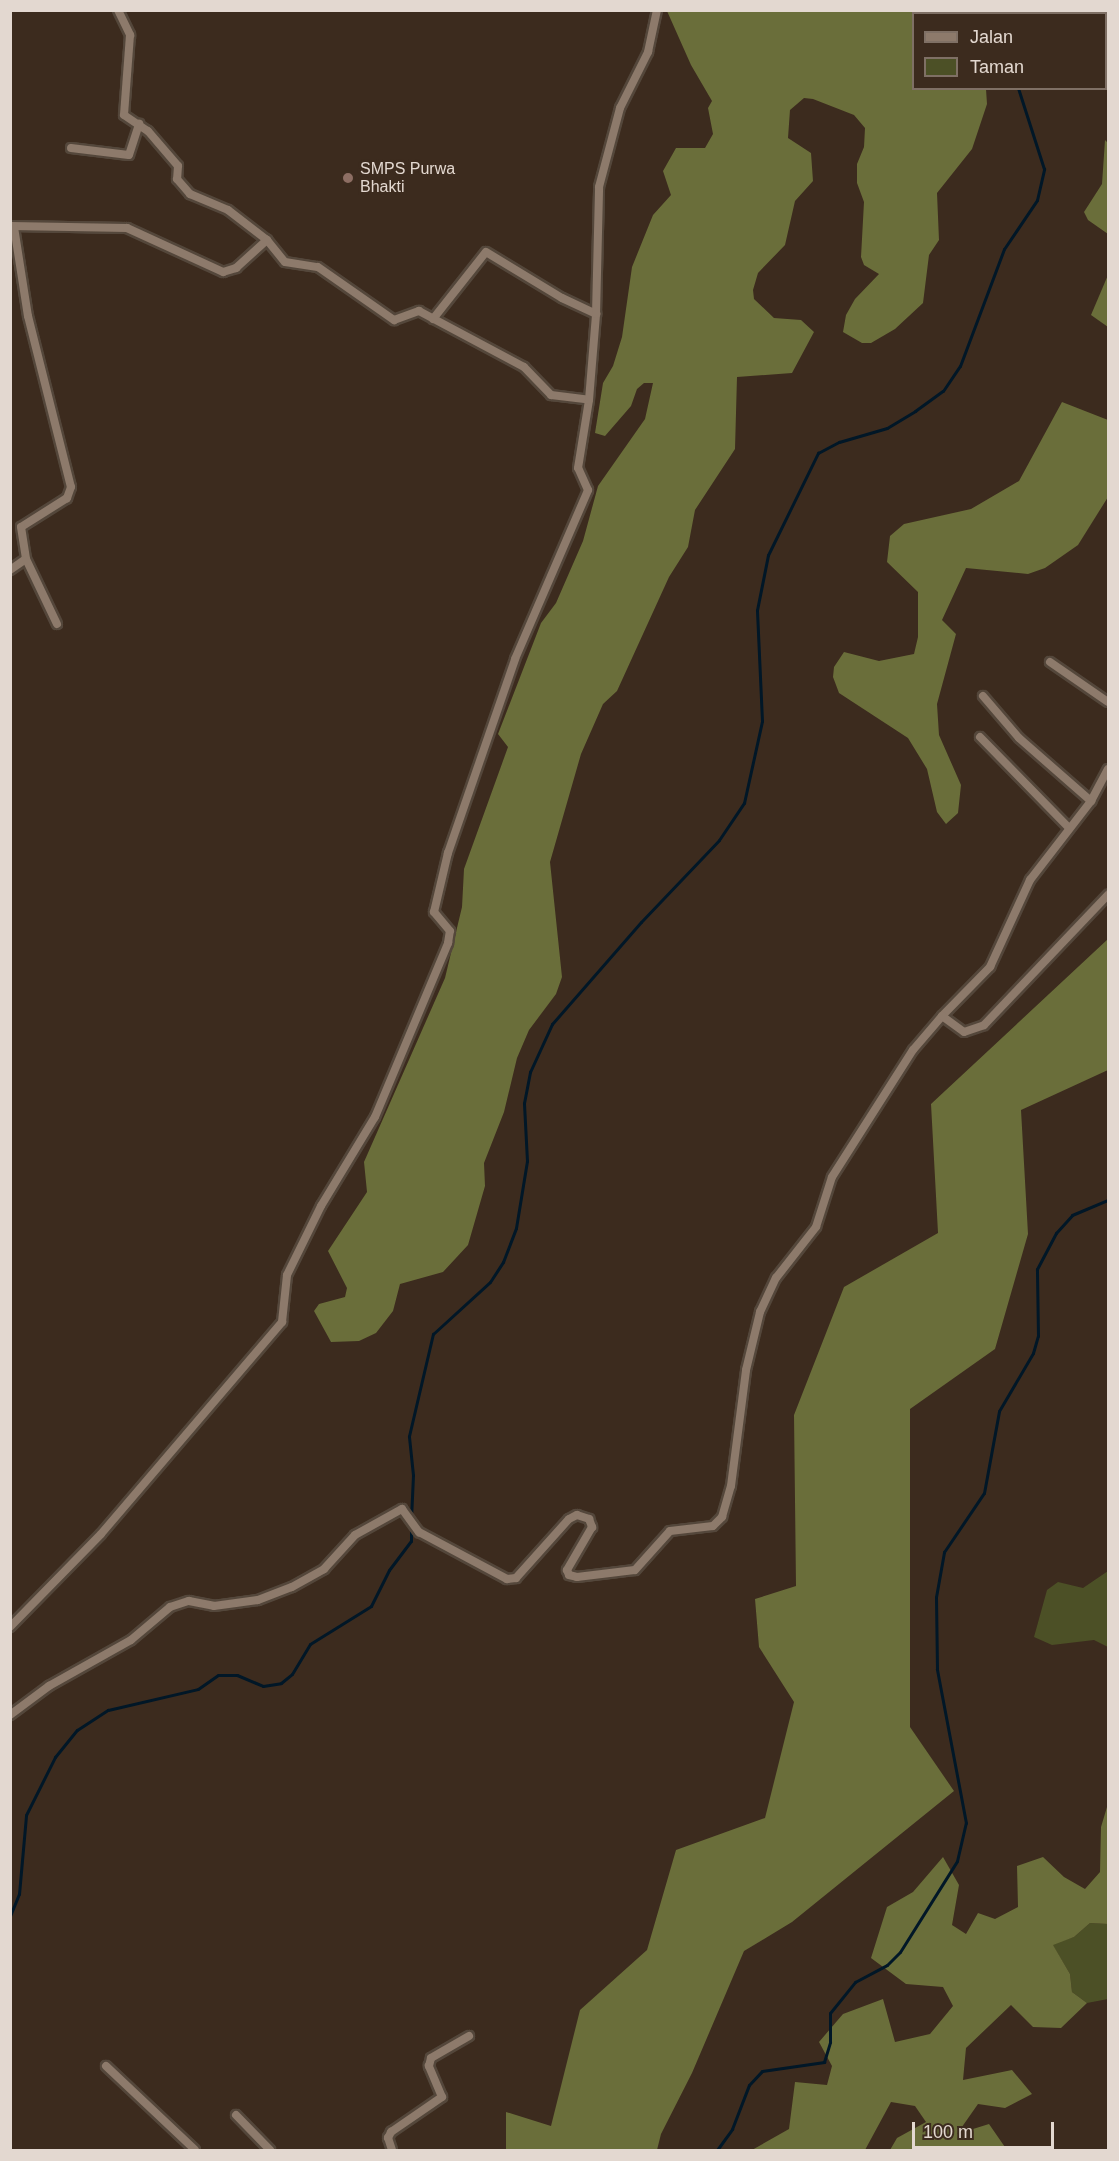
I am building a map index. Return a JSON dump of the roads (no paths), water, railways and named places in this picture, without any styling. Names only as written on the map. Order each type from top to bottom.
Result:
[{"type":"street","points":[[118,10],[130,35],[123,109],[126,117],[139,124],[178,166],[177,179],[190,194],[228,210],[267,240],[285,262],[318,267],[394,320],[413,310],[524,366],[551,395],[589,400]]},
{"type":"street","points":[[10,1627],[101,1534],[286,1315],[283,1290],[287,1275],[321,1206],[375,1117],[450,939],[448,928],[434,912],[443,870],[515,659],[587,492],[578,468],[589,400],[596,314],[602,172],[620,108],[648,52],[657,10]]},
{"type":"street","points":[[71,148],[129,155],[139,124]]},
{"type":"street","points":[[57,624],[26,559],[21,527],[67,498],[71,486],[28,316],[12,227],[127,228],[223,272],[236,268],[267,240]]},
{"type":"street","points":[[433,319],[486,252],[562,298],[596,314]]},
{"type":"street","points":[[10,570],[26,559]]},
{"type":"street","points":[[1050,662],[1108,702]]},
{"type":"street","points":[[983,696],[1019,738],[1090,801]]},
{"type":"street","points":[[980,736],[1069,828]]},
{"type":"street","points":[[10,1715],[49,1686],[132,1640],[170,1607],[189,1601],[214,1606],[258,1600],[292,1587],[324,1569],[355,1535],[402,1509],[419,1532],[507,1579],[516,1578],[569,1519],[577,1515],[590,1519],[592,1527],[567,1570],[569,1575],[577,1577],[635,1570],[670,1531],[713,1526],[726,1505],[746,1370],[765,1299],[776,1278],[816,1227],[832,1177],[913,1050],[942,1016],[990,968],[1022,894],[1090,801],[1108,769]]},
{"type":"street","points":[[942,1016],[964,1032],[972,1032],[984,1025],[1108,895]]},
{"type":"street","points":[[392,2151],[388,2138],[391,2132],[442,2097],[429,2066],[431,2058],[469,2036]]},
{"type":"street","points":[[106,2066],[195,2151]]},
{"type":"street","points":[[236,2115],[270,2151]]},
{"type":"waterway","points":[[1042,12],[1046,10]]},
{"type":"waterway","points":[[411,1519],[413,1475],[409,1436],[433,1334],[490,1282],[503,1262],[516,1228],[527,1161],[524,1103],[530,1072],[552,1024],[641,922],[719,840],[744,803],[762,721],[757,610],[768,555],[818,453],[839,442],[887,428],[915,411],[943,391],[960,366],[1004,249],[1037,200],[1044,169],[1019,90]]},
{"type":"waterway","points":[[717,2150],[732,2129],[749,2085],[762,2071],[824,2062],[830,2042],[830,2013],[855,1982],[887,1965],[900,1952],[957,1861],[966,1823],[937,1669],[936,1597],[944,1552],[984,1493],[999,1411],[1033,1353],[1038,1336],[1037,1269],[1056,1233],[1072,1215],[1108,1200]]},
{"type":"waterway","points":[[10,1916],[19,1894],[26,1815],[55,1757],[77,1730],[108,1710],[198,1689],[218,1675],[237,1675],[263,1686],[281,1683],[292,1674],[310,1644],[371,1606],[389,1570],[411,1541],[411,1525]]},
{"type":"place","name":"SMPS Purwa Bhakti","points":[[348,178]]}]
